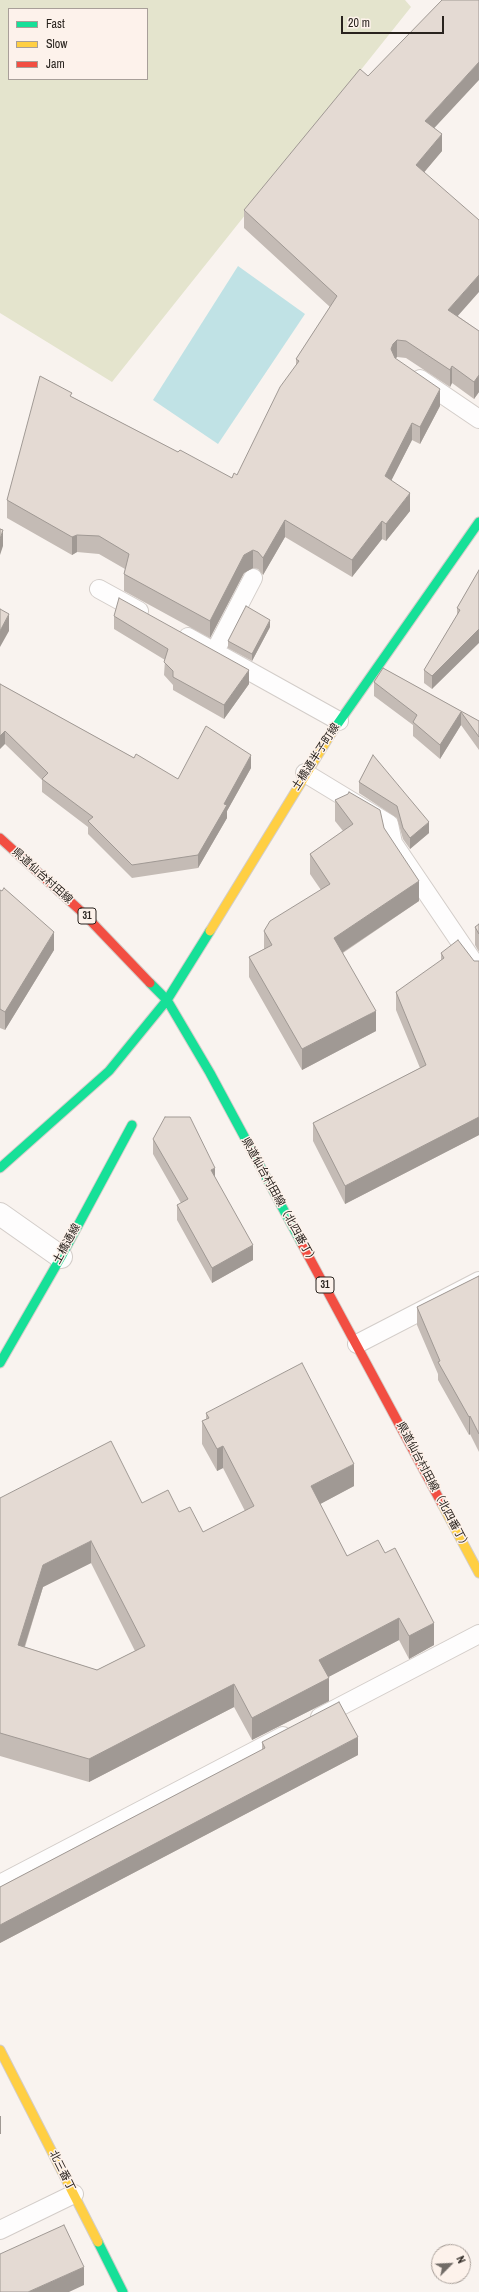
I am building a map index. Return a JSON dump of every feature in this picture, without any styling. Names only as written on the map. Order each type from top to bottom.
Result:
[{"type":"street","name":"土橋通半子町線","points":[[0,1168],[109,1071],[167,1000],[305,773],[339,721],[479,522]]},
{"type":"street","name":"県道仙台村田線","points":[[0,838],[83,913],[167,1000]]},
{"type":"street","name":"県道仙台村田線（北四番丁）","points":[[167,1000],[210,1073],[479,1573]]},
{"type":"street","name":"土橋通線","points":[[0,1363],[61,1257],[132,1125]]},
{"type":"street","points":[[0,1214],[61,1257]]},
{"type":"street","name":"北三番丁","points":[[0,2050],[123,2292]]},
{"type":"lane","points":[[408,371],[479,419]]},
{"type":"lane","points":[[215,651],[253,578]]},
{"type":"lane","points":[[99,589],[154,618]]},
{"type":"lane","points":[[174,629],[339,721]]},
{"type":"lane","points":[[305,773],[389,824],[393,843],[479,970]]},
{"type":"lane","points":[[357,1344],[479,1281]]},
{"type":"lane","points":[[0,1884],[479,1634]]},
{"type":"lane","points":[[0,2230],[74,2194]]},
{"type":"green space","points":[[0,0],[405,0],[411,7],[112,382],[0,313]]},
{"type":"water","points":[[238,266],[305,314],[218,444],[153,400]]},
{"type":"building","points":[[442,0],[479,0],[479,62],[425,121],[442,134],[416,165],[479,220],[479,275],[448,310],[479,331],[479,375],[474,382],[452,366],[450,370],[406,341],[397,340],[391,349],[395,358],[440,389],[420,427],[412,423],[385,476],[410,493],[386,524],[382,521],[352,560],[285,520],[263,558],[258,552],[253,550],[244,555],[210,621],[124,574],[129,554],[99,536],[77,535],[72,537],[7,500],[40,376],[72,393],[70,396],[178,452],[180,450],[232,478],[234,473],[237,475],[280,387],[299,361],[296,359],[337,296],[244,210],[360,69],[368,76]]},
{"type":"building","points":[[0,529],[3,530],[0,539]]},
{"type":"building","points":[[479,570],[479,629],[432,676],[424,670],[460,610],[457,608]]},
{"type":"building","points":[[119,598],[249,670],[224,705],[173,677],[173,671],[164,662],[168,649],[114,616]]},
{"type":"building","points":[[246,606],[270,620],[252,654],[228,641]]},
{"type":"building","points":[[0,609],[9,614],[0,631]]},
{"type":"building","points":[[383,668],[479,721],[479,737],[461,712],[440,745],[413,722],[417,715],[374,682]]},
{"type":"building","points":[[0,684],[134,758],[136,754],[178,779],[206,726],[251,755],[224,804],[227,805],[198,855],[132,865],[88,821],[93,817],[42,779],[48,773],[5,731],[0,736]]},
{"type":"building","points":[[373,755],[429,822],[410,838],[403,828],[397,806],[359,782]]},
{"type":"building","points":[[349,792],[380,810],[384,828],[419,881],[334,938],[376,1011],[302,1049],[249,957],[272,945],[264,931],[270,921],[330,884],[310,854],[353,824],[335,800],[348,794]]},
{"type":"building","points":[[4,888],[54,932],[5,1012],[0,1009],[0,890],[2,891]]},
{"type":"building","points":[[479,924],[479,934],[475,927]]},
{"type":"building","points":[[458,940],[474,961],[479,961],[479,1117],[345,1186],[313,1123],[426,1065],[396,992],[444,958],[441,953]]},
{"type":"building","points":[[165,1117],[190,1117],[215,1168],[211,1170],[253,1245],[212,1268],[177,1205],[188,1199],[153,1139]]},
{"type":"building","points":[[479,1276],[479,1434],[438,1362],[440,1361],[417,1307]]},
{"type":"building","points":[[302,1363],[354,1464],[311,1486],[347,1556],[378,1540],[385,1553],[395,1548],[434,1623],[409,1636],[399,1618],[319,1660],[329,1678],[252,1718],[234,1684],[89,1759],[0,1733],[0,1498],[111,1441],[142,1503],[168,1490],[179,1512],[190,1507],[203,1532],[254,1506],[223,1446],[217,1449],[202,1421],[209,1418],[206,1413]],"holes":[[[91,1541],[145,1646],[97,1670],[18,1645],[43,1565]]]},
{"type":"building","points":[[339,1702],[358,1737],[0,1925],[0,1887],[265,1748],[262,1742]]},
{"type":"building","points":[[64,2225],[84,2267],[28,2292],[0,2292],[0,2254]]},
{"type":"traffic: fast","points":[[332,732],[479,522]]},
{"type":"traffic: fast","points":[[0,1168],[109,1071],[167,1000],[210,931]]},
{"type":"traffic: fast","points":[[150,983],[167,1000],[210,1073],[302,1244]]},
{"type":"traffic: fast","points":[[0,1363],[61,1257],[132,1125]]},
{"type":"traffic: fast","points":[[98,2242],[123,2292]]},
{"type":"traffic: slow","points":[[210,931],[332,732]]},
{"type":"traffic: slow","points":[[442,1504],[479,1573]]},
{"type":"traffic: slow","points":[[0,2050],[98,2242]]},
{"type":"traffic: jam","points":[[0,838],[83,913],[150,983]]},
{"type":"traffic: jam","points":[[302,1244],[442,1504]]}]
